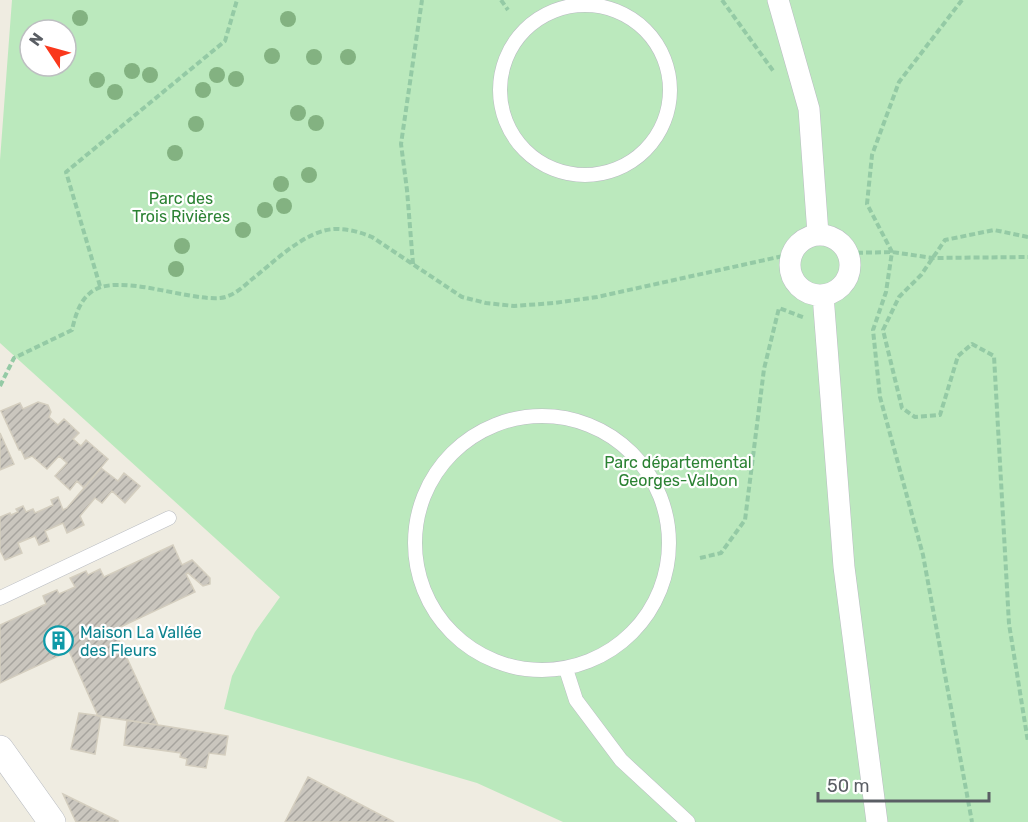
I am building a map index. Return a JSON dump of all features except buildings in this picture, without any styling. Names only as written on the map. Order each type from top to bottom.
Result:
[{"type":"street","points":[[778,0],[809,109],[818,234]]},
{"type":"street","points":[[818,234],[837,239],[848,253],[850,263],[846,280],[832,292],[823,295],[813,294],[796,283],[790,264],[792,254],[802,240],[818,234]]},
{"type":"street","points":[[823,295],[844,567],[877,822]]},
{"type":"street","points":[[0,749],[52,822]]},
{"type":"lane","points":[[570,3],[590,4],[616,12],[635,23],[652,40],[664,59],[670,79],[670,105],[657,132],[640,156],[622,168],[593,175],[564,174],[535,160],[518,144],[502,114],[499,88],[507,58],[516,39],[536,19],[549,10],[570,3]]},
{"type":"lane","points":[[534,415],[572,419],[620,444],[651,474],[664,500],[672,541],[661,590],[640,624],[611,650],[566,669],[537,671],[506,665],[480,651],[450,630],[428,605],[417,573],[414,535],[422,505],[437,474],[460,442],[496,423],[534,415]]},
{"type":"lane","points":[[0,598],[169,518]]},
{"type":"lane","points":[[566,669],[576,700],[621,760],[688,822]]},
{"type":"path","points":[[100,286],[66,172],[225,41],[237,0]]},
{"type":"path","points":[[413,265],[407,190],[400,144],[422,0]]},
{"type":"path","points":[[501,0],[508,10]]},
{"type":"path","points":[[722,0],[776,75]]},
{"type":"path","points":[[962,0],[899,82],[872,155],[867,204],[892,252],[886,292],[873,330],[880,397],[923,555],[972,822]]},
{"type":"path","points":[[0,386],[14,358],[72,330],[80,306],[89,294],[100,286],[137,286],[197,298],[222,298],[239,291],[300,242],[334,228],[356,231],[372,237],[462,297],[486,303],[514,306],[597,297],[792,254]]},
{"type":"path","points":[[1028,237],[994,230],[945,240],[921,274],[898,297],[883,330],[902,408],[915,417],[940,415],[957,356],[972,344],[994,356],[1009,624],[1028,742]]},
{"type":"path","points":[[848,253],[892,252],[933,258],[1028,257]]},
{"type":"path","points":[[700,558],[721,553],[745,520],[764,369],[779,308],[825,325]]},
{"type":"green space","name":"Parc départemental Georges-Valbon","points":[[12,0],[1028,0],[1028,822],[563,822],[477,783],[224,709],[232,676],[255,632],[280,597],[0,343],[0,160]]},
{"type":"place","name":"Maison La Vallée des Fleurs","points":[[59,641]]},
{"type":"park label","name":"Parc des Trois Rivières","points":[[181,207]]}]
